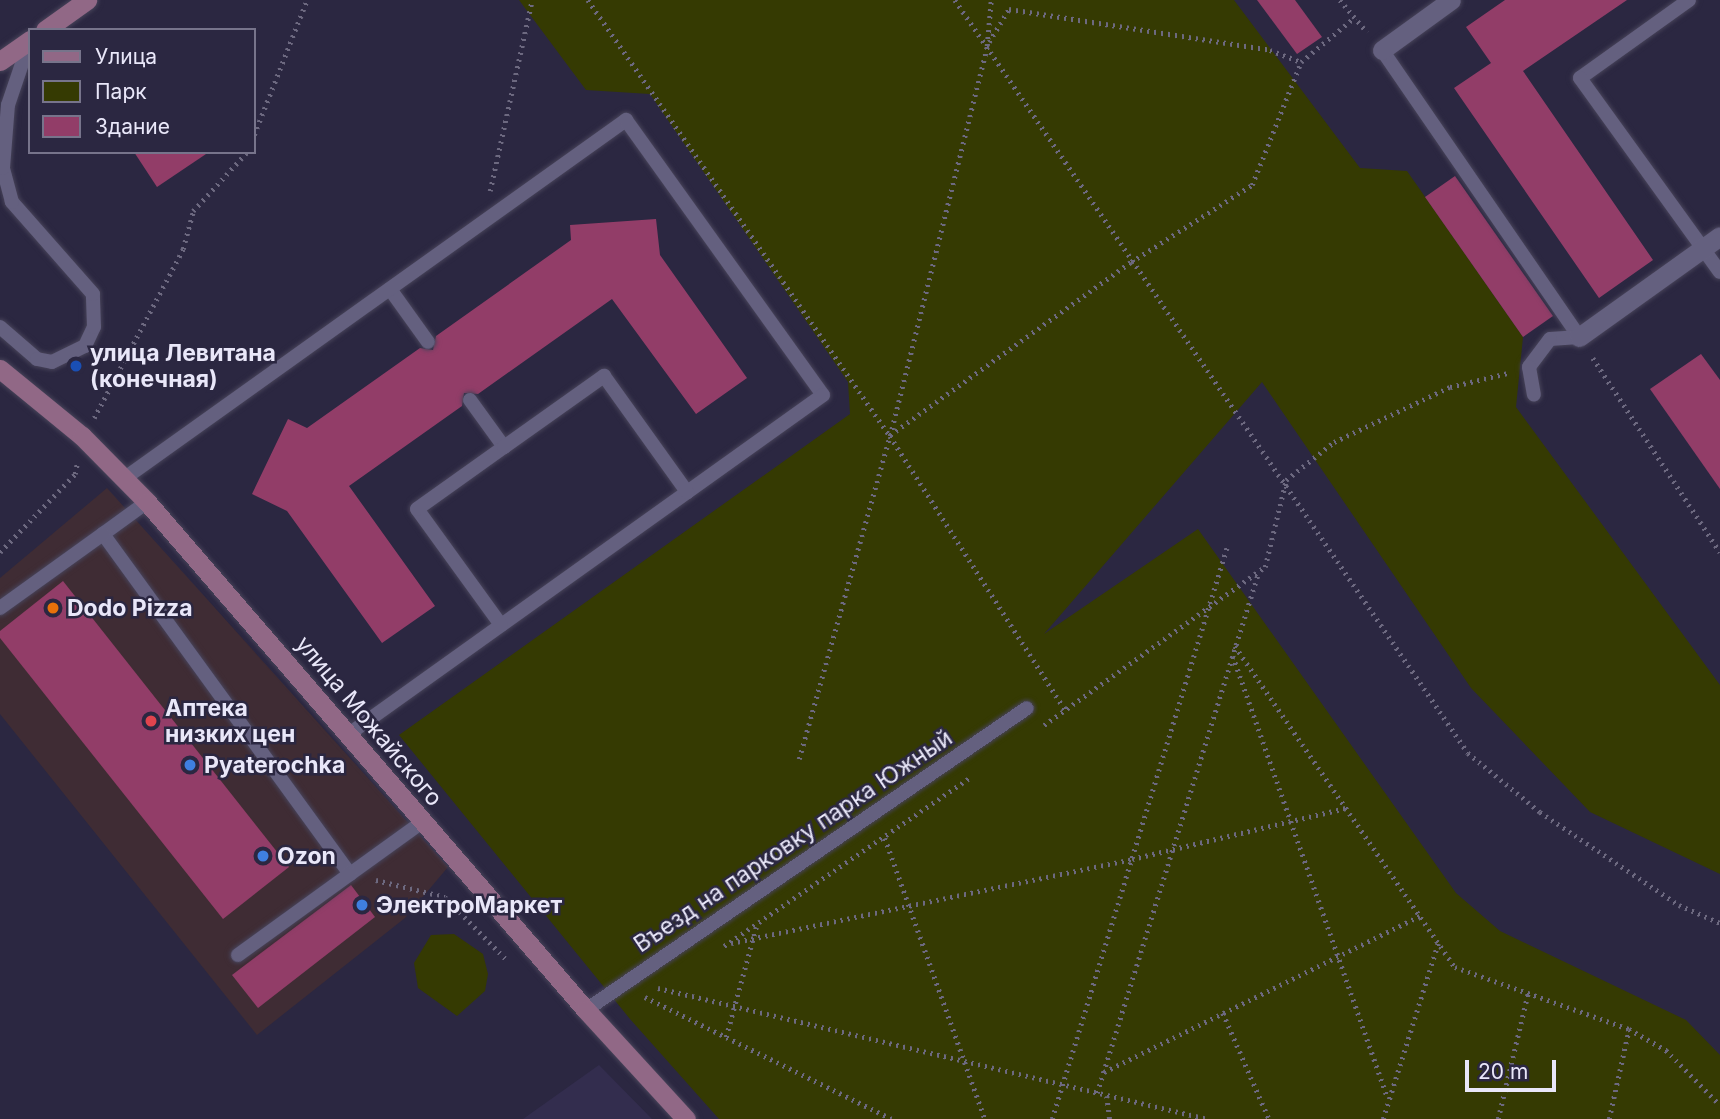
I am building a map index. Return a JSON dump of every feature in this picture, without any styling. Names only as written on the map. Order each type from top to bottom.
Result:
[{"type":"main road","points":[[48,28],[87,0]]},
{"type":"main road","points":[[0,61],[28,41]]},
{"type":"main road","name":"улица Можайского","points":[[0,369],[82,436],[147,502],[586,1010],[687,1119]]},
{"type":"street","points":[[1382,51],[1451,0]]},
{"type":"street","points":[[1579,337],[1720,236]]},
{"type":"lane","points":[[1689,0],[1580,78],[1720,272]]},
{"type":"lane","points":[[0,327],[37,359],[52,362],[85,346],[94,327],[93,294],[12,202],[3,168],[8,105],[28,46]]},
{"type":"lane","points":[[1382,51],[1579,337]]},
{"type":"lane","points":[[125,478],[626,120],[823,395],[349,734]]},
{"type":"lane","points":[[390,289],[428,342]]},
{"type":"lane","points":[[1534,395],[1529,367],[1550,339],[1579,337]]},
{"type":"lane","points":[[501,625],[417,509],[503,447],[604,376],[687,492]]},
{"type":"lane","points":[[470,400],[503,447]]},
{"type":"lane","points":[[0,608],[147,502]]},
{"type":"lane","points":[[103,534],[350,874]]},
{"type":"lane","name":"Въезд на парковку парка Южный","points":[[586,1010],[1027,709]]},
{"type":"lane","points":[[239,955],[422,822]]},
{"type":"path","points":[[256,130],[307,0]]},
{"type":"path","points":[[483,222],[532,0]]},
{"type":"path","points":[[588,0],[890,436],[1065,710]]},
{"type":"path","points":[[954,0],[1131,262],[1286,480],[1468,753],[1552,819],[1679,905],[1720,923]]},
{"type":"path","points":[[799,759],[890,436],[987,46],[991,0]]},
{"type":"path","points":[[1340,0],[1382,51]]},
{"type":"path","points":[[987,46],[1009,9],[1084,17],[1270,50],[1301,62]]},
{"type":"path","points":[[890,436],[1131,262],[1251,185],[1301,62],[1355,17]]},
{"type":"path","points":[[96,415],[183,249],[193,211],[245,154]]},
{"type":"path","points":[[1579,337],[1720,552]]},
{"type":"path","points":[[1265,567],[1286,480],[1334,442],[1450,387],[1529,367]]},
{"type":"path","points":[[0,552],[75,474],[82,436]]},
{"type":"path","points":[[1052,1119],[1227,547]]},
{"type":"path","points":[[1097,1093],[1258,573]]},
{"type":"path","points":[[1235,646],[1455,967],[1629,1029],[1666,1050],[1720,1105]]},
{"type":"path","points":[[1232,655],[1387,1096]]},
{"type":"path","points":[[726,944],[1132,859],[1346,808]]},
{"type":"path","points":[[885,838],[985,1119]]},
{"type":"path","points":[[350,874],[445,897],[512,965]]},
{"type":"path","points":[[1104,1072],[1420,916]]},
{"type":"path","points":[[726,1037],[756,926]]},
{"type":"path","points":[[1383,1119],[1387,1096],[1438,943]]},
{"type":"path","points":[[657,988],[966,1066],[1208,1119]]},
{"type":"path","points":[[1498,1119],[1528,993]]},
{"type":"path","points":[[644,996],[892,1119]]},
{"type":"path","points":[[1223,1013],[1269,1119]]},
{"type":"path","points":[[1609,1119],[1629,1029]]},
{"type":"path","points":[[1107,1095],[1111,1119]]},
{"type":"shaded area","points":[[107,488],[448,867],[405,918],[257,1035],[0,714],[0,578]]},
{"type":"shaded area","points":[[599,1065],[652,1119],[523,1119]]},
{"type":"green space","points":[[519,0],[1234,0],[1360,168],[1407,171],[1523,337],[1516,407],[1720,685],[1720,874],[1590,812],[1471,688],[1262,382],[1044,634],[1198,529],[1456,893],[1500,931],[1686,1020],[1720,1055],[1720,1119],[719,1119],[630,1019],[399,735],[850,414],[848,382],[650,94],[586,90]]},
{"type":"green space","points":[[454,934],[483,954],[488,974],[485,991],[457,1016],[418,988],[414,963],[431,935]]},
{"type":"building","points":[[1257,0],[1295,0],[1322,37],[1297,54]]},
{"type":"building","points":[[1505,0],[1627,0],[1523,71],[1653,260],[1599,298],[1454,88],[1491,63],[1466,27]]},
{"type":"building","points":[[135,154],[206,154],[157,187]]},
{"type":"building","points":[[1455,176],[1553,316],[1523,337],[1425,197]]},
{"type":"building","points":[[656,219],[660,255],[747,378],[696,414],[612,299],[478,394],[464,393],[462,406],[349,486],[435,606],[382,643],[287,511],[252,494],[288,419],[307,428],[420,348],[433,350],[436,336],[571,240],[570,225]]},
{"type":"building","points":[[1701,354],[1720,380],[1720,489],[1650,389]]},
{"type":"building","points":[[63,581],[289,867],[223,919],[0,638],[0,631]]},
{"type":"building","points":[[351,885],[375,917],[258,1008],[232,975]]},
{"type":"place","name":"улица Левитана (конечная)","points":[[76,366]]},
{"type":"place","name":"Dodo Pizza","points":[[53,608]]},
{"type":"place","name":"Аптека низких цен","points":[[151,721]]},
{"type":"place","name":"Pyaterochka","points":[[190,765]]},
{"type":"place","name":"Ozon","points":[[263,856]]},
{"type":"place","name":"ЭлектроМаркет","points":[[362,905]]}]
